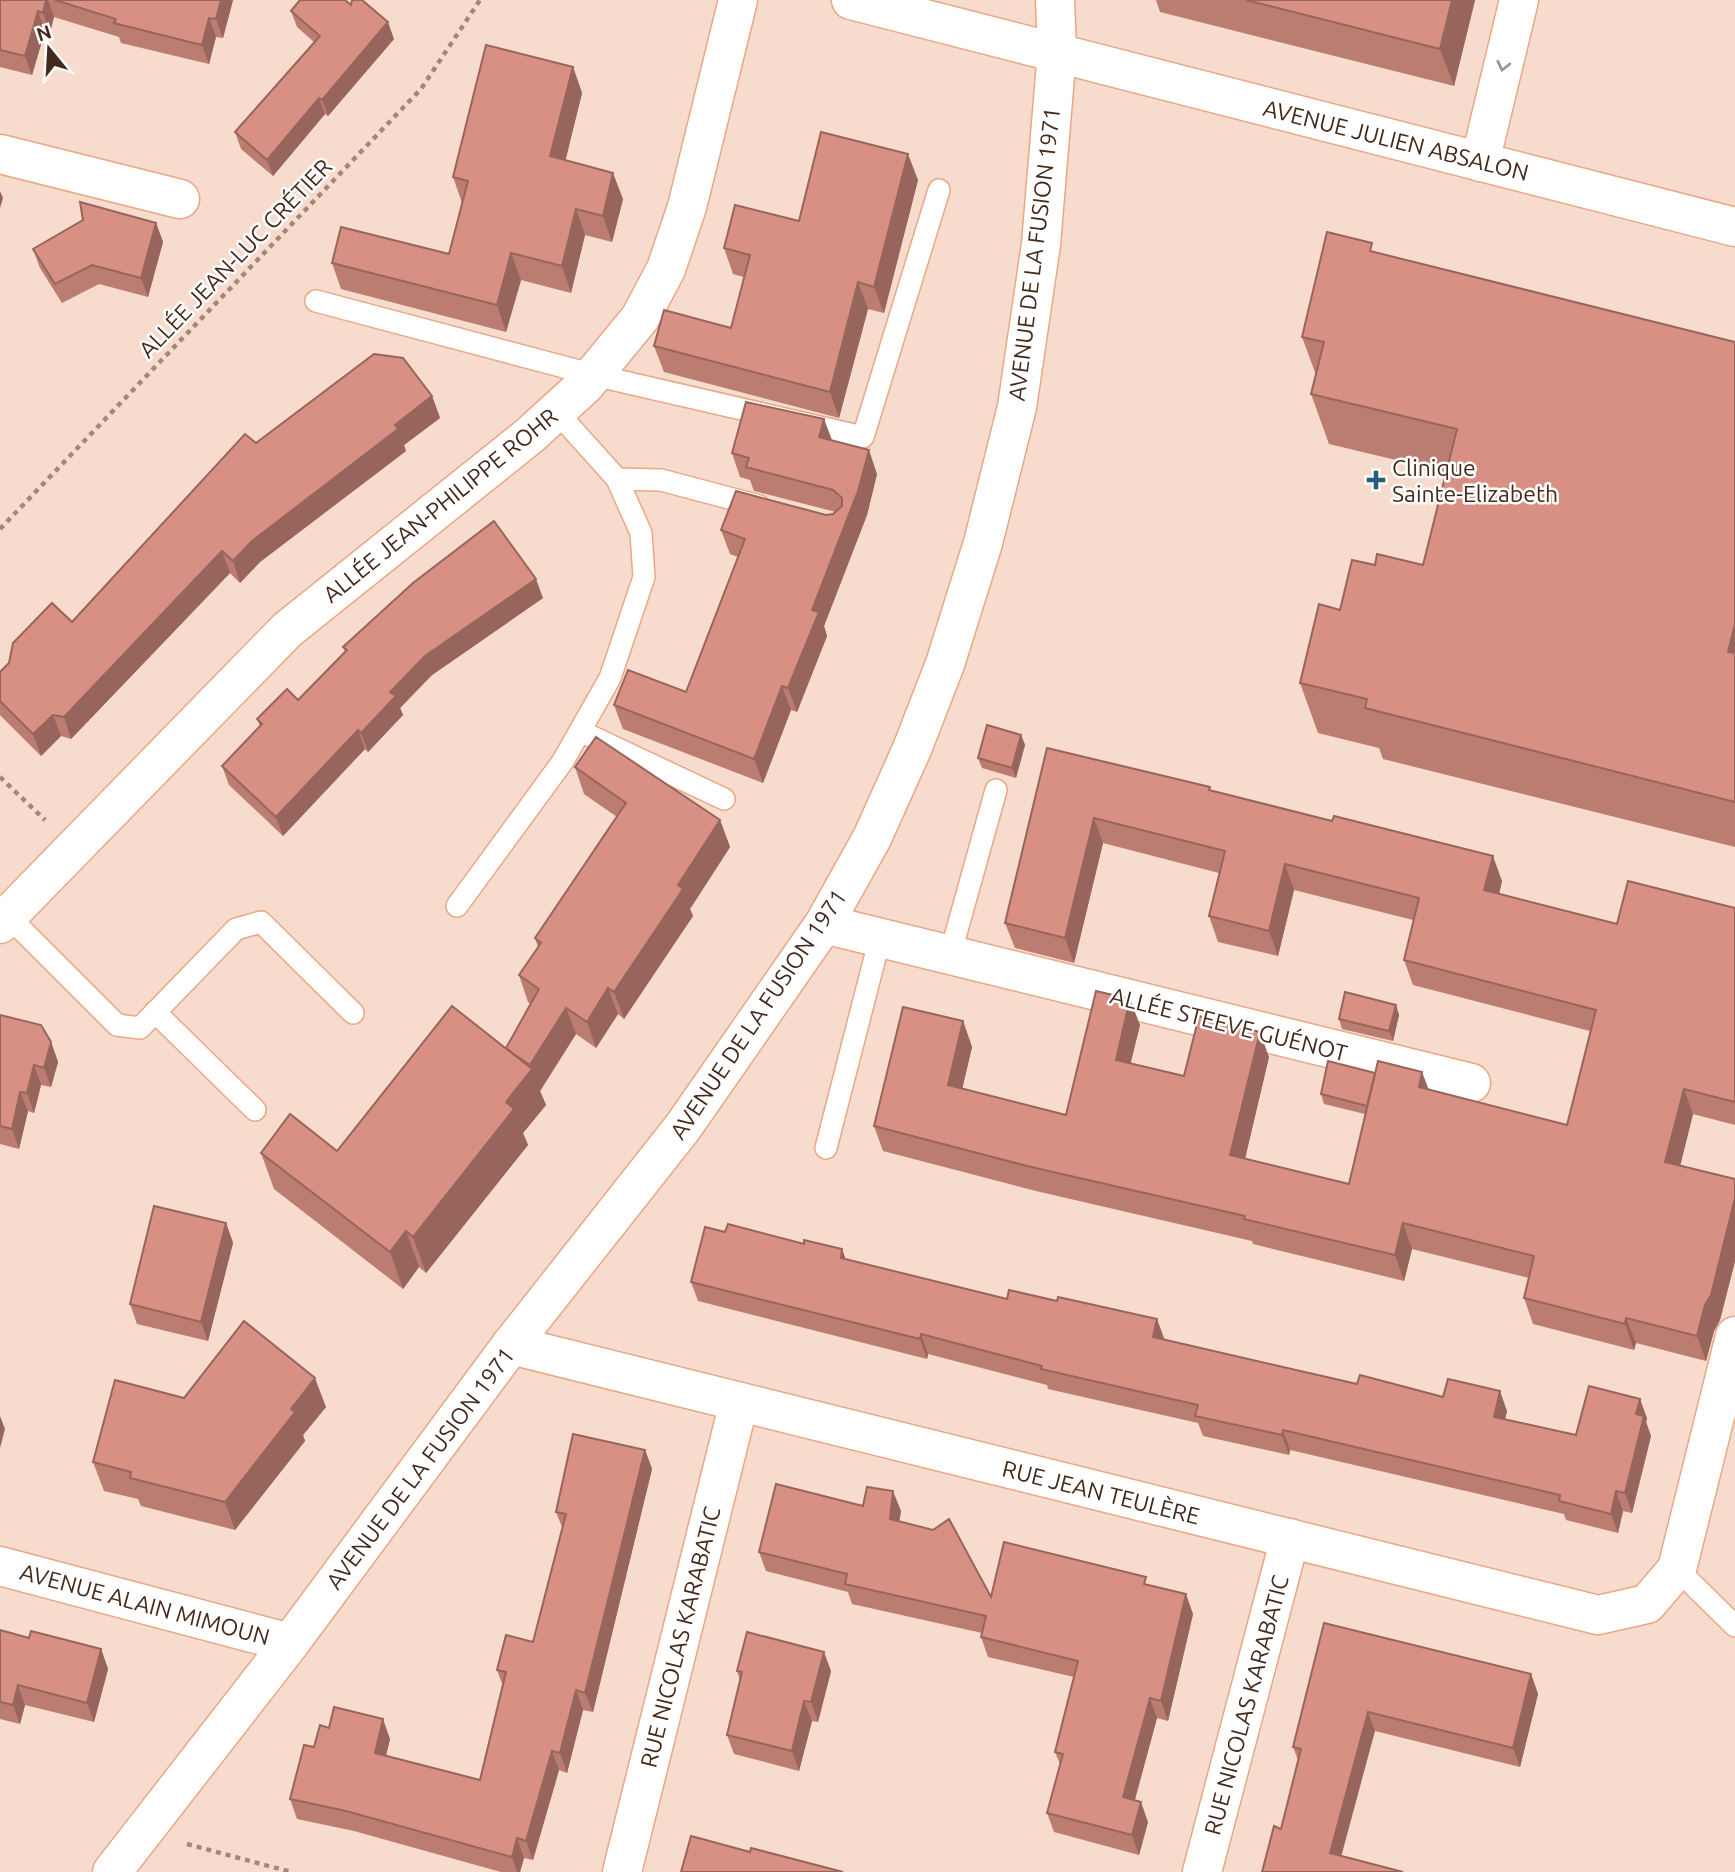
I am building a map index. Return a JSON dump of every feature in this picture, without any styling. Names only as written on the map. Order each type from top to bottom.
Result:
[{"type":"street","name":"ALLÉE JEAN-PHILIPPE ROHR","points":[[4,920],[287,630],[556,411],[594,375],[640,318],[666,269],[687,207],[738,0]]},
{"type":"street","name":"AVENUE JULIEN ABSALON","points":[[851,0],[1735,227]]},
{"type":"street","name":"AVENUE DE LA FUSION 1971","points":[[112,1872],[290,1643],[511,1345],[683,1127],[824,924],[872,838],[912,749],[945,664],[983,543],[1017,407],[1041,244],[1057,52],[1055,0]]},
{"type":"street","points":[[1480,162],[1519,0]]},
{"type":"street","points":[[0,154],[180,199]]},
{"type":"street","name":"ALLÉE STEEVE GUÉNOT","points":[[824,924],[1471,1083]]},
{"type":"street","points":[[1677,1569],[1735,1336]]},
{"type":"street","name":"RUE JEAN TEULÈRE","points":[[511,1345],[1598,1615],[1647,1604],[1677,1569]]},
{"type":"street","name":"RUE NICOLAS KARABATIC","points":[[622,1872],[739,1402]]},
{"type":"street","name":"RUE NICOLAS KARABATIC","points":[[1202,1872],[1290,1538]]},
{"type":"street","name":"AVENUE ALAIN MIMOUN","points":[[0,1566],[290,1643]]},
{"type":"lane","points":[[316,301],[594,375],[863,437],[939,190]]},
{"type":"lane","points":[[457,906],[563,761],[610,678],[644,577],[640,533],[617,479],[556,411]]},
{"type":"lane","points":[[617,479],[661,480],[775,510]]},
{"type":"lane","points":[[580,731],[724,799]]},
{"type":"lane","points":[[950,955],[996,790]]},
{"type":"lane","points":[[4,920],[117,1025],[140,1028],[236,929],[261,922],[353,1013]]},
{"type":"lane","points":[[826,1148],[880,938]]},
{"type":"lane","points":[[155,1012],[255,1110]]},
{"type":"lane","points":[[1677,1569],[1735,1626]]},
{"type":"path","name":"ALLÉE JEAN-LUC CRÉTIER","points":[[0,529],[421,89],[481,0]]},
{"type":"path","points":[[0,777],[75,847]]},
{"type":"path","points":[[142,1832],[291,1872]]},
{"type":"building","points":[[0,0],[46,0],[43,13],[38,11],[25,56],[0,50]]},
{"type":"building","points":[[55,0],[221,0],[216,19],[209,18],[202,45],[114,23],[116,19]]},
{"type":"building","points":[[300,0],[345,0],[351,5],[352,0],[362,0],[388,22],[267,160],[235,132],[320,36],[291,11]]},
{"type":"building","points":[[1246,0],[1452,0],[1440,49]]},
{"type":"building","points":[[486,45],[573,67],[550,156],[613,173],[603,216],[576,209],[562,266],[511,253],[497,305],[332,263],[341,227],[449,254],[468,181],[453,177]]},
{"type":"building","points":[[821,132],[908,154],[874,287],[858,282],[830,392],[654,346],[664,310],[731,328],[750,255],[724,248],[735,205],[799,221]]},
{"type":"building","points":[[80,202],[156,223],[141,278],[92,265],[55,284],[33,249],[83,220]]},
{"type":"building","points":[[1327,232],[1372,243],[1370,251],[1735,342],[1735,624],[1728,652],[1735,653],[1735,802],[1365,708],[1367,699],[1300,683],[1319,604],[1340,610],[1352,560],[1375,565],[1377,554],[1423,565],[1457,429],[1311,394],[1324,342],[1302,337]]},
{"type":"building","points":[[374,354],[403,358],[432,396],[395,425],[398,429],[252,541],[233,561],[222,551],[64,717],[53,715],[33,734],[0,701],[0,672],[9,663],[13,643],[52,603],[72,622],[245,434],[256,443]]},
{"type":"building","points":[[746,402],[824,419],[819,437],[869,450],[858,491],[812,610],[819,612],[788,688],[782,686],[754,759],[614,705],[628,670],[686,692],[745,539],[721,530],[736,491],[826,515],[833,514],[842,506],[842,498],[833,490],[746,467],[749,458],[732,453]]},
{"type":"building","points":[[494,521],[536,579],[425,656],[390,692],[396,696],[361,733],[358,730],[276,817],[222,766],[262,724],[257,719],[287,689],[298,700],[347,650],[343,647],[413,583]]},
{"type":"building","points":[[987,725],[1021,735],[1012,768],[978,758]]},
{"type":"building","points":[[596,737],[720,820],[678,885],[683,889],[614,992],[608,988],[587,1022],[566,1008],[530,1065],[506,1048],[539,989],[519,975],[541,943],[535,938],[626,803],[575,767]]},
{"type":"building","points":[[1047,748],[1210,787],[1209,790],[1332,821],[1334,816],[1493,856],[1484,890],[1617,924],[1628,881],[1735,908],[1735,1102],[1684,1089],[1665,1162],[1735,1179],[1735,1198],[1711,1295],[1705,1305],[1697,1336],[1626,1318],[1625,1324],[1524,1298],[1534,1256],[1403,1223],[1395,1255],[874,1126],[903,1007],[963,1021],[948,1085],[1066,1115],[1096,991],[1130,999],[1116,1060],[1184,1076],[1199,1016],[1260,1032],[1230,1155],[1349,1184],[1378,1061],[1422,1072],[1419,1087],[1567,1125],[1596,1010],[1404,960],[1419,898],[1285,864],[1269,931],[1209,916],[1225,851],[1094,818],[1065,938],[1005,923]]},
{"type":"building","points":[[1345,992],[1396,1005],[1389,1031],[1339,1019]]},
{"type":"building","points":[[452,1006],[532,1069],[506,1102],[514,1109],[413,1237],[406,1231],[390,1252],[261,1153],[290,1114],[337,1151]]},
{"type":"building","points":[[0,1015],[41,1025],[51,1042],[44,1068],[34,1065],[27,1093],[20,1092],[12,1129],[0,1126]]},
{"type":"building","points":[[1328,1061],[1375,1073],[1367,1106],[1321,1094]]},
{"type":"building","points":[[154,1206],[226,1223],[201,1322],[130,1304]]},
{"type":"building","points":[[728,1224],[804,1244],[804,1240],[842,1249],[841,1258],[1007,1299],[1009,1290],[1057,1301],[1058,1297],[1157,1319],[1153,1337],[1357,1384],[1360,1375],[1443,1397],[1448,1379],[1500,1391],[1494,1417],[1576,1435],[1589,1386],[1640,1399],[1636,1414],[1644,1416],[1625,1493],[1616,1491],[1611,1514],[1559,1501],[1560,1495],[1283,1430],[1282,1435],[1195,1416],[1198,1405],[1041,1369],[1042,1366],[921,1334],[920,1339],[691,1282],[705,1227],[725,1232]]},
{"type":"building","points":[[244,1321],[315,1378],[291,1409],[295,1412],[225,1502],[130,1478],[131,1472],[93,1462],[115,1380],[184,1398]]},
{"type":"building","points":[[573,1434],[645,1450],[585,1693],[576,1690],[560,1753],[552,1751],[526,1841],[517,1838],[512,1857],[346,1811],[290,1799],[304,1745],[314,1747],[320,1725],[329,1728],[334,1707],[383,1719],[375,1753],[480,1780],[506,1672],[497,1670],[506,1635],[533,1642],[566,1514],[556,1512]]},
{"type":"building","points":[[776,1484],[863,1506],[867,1487],[893,1491],[890,1519],[933,1530],[949,1519],[991,1597],[1004,1542],[1146,1577],[1144,1584],[1186,1594],[1161,1701],[1150,1698],[1123,1797],[1141,1802],[1132,1835],[1047,1813],[1063,1754],[1055,1752],[1078,1661],[981,1637],[986,1616],[845,1584],[847,1574],[759,1552]]},
{"type":"building","points":[[1324,1623],[1531,1674],[1513,1748],[1368,1712],[1330,1853],[1403,1872],[1262,1872],[1274,1826],[1281,1829],[1301,1749],[1293,1747]]},
{"type":"building","points":[[0,1630],[29,1638],[31,1631],[101,1649],[87,1703],[18,1685],[13,1705],[0,1702]]},
{"type":"building","points":[[747,1632],[824,1652],[811,1702],[804,1701],[792,1751],[727,1735],[742,1672],[737,1671]]},
{"type":"building","points":[[691,1836],[750,1852],[751,1848],[843,1872],[681,1872]]},
{"type":"place","name":"Clinique Sainte-Elizabeth","points":[[1376,480]]}]
